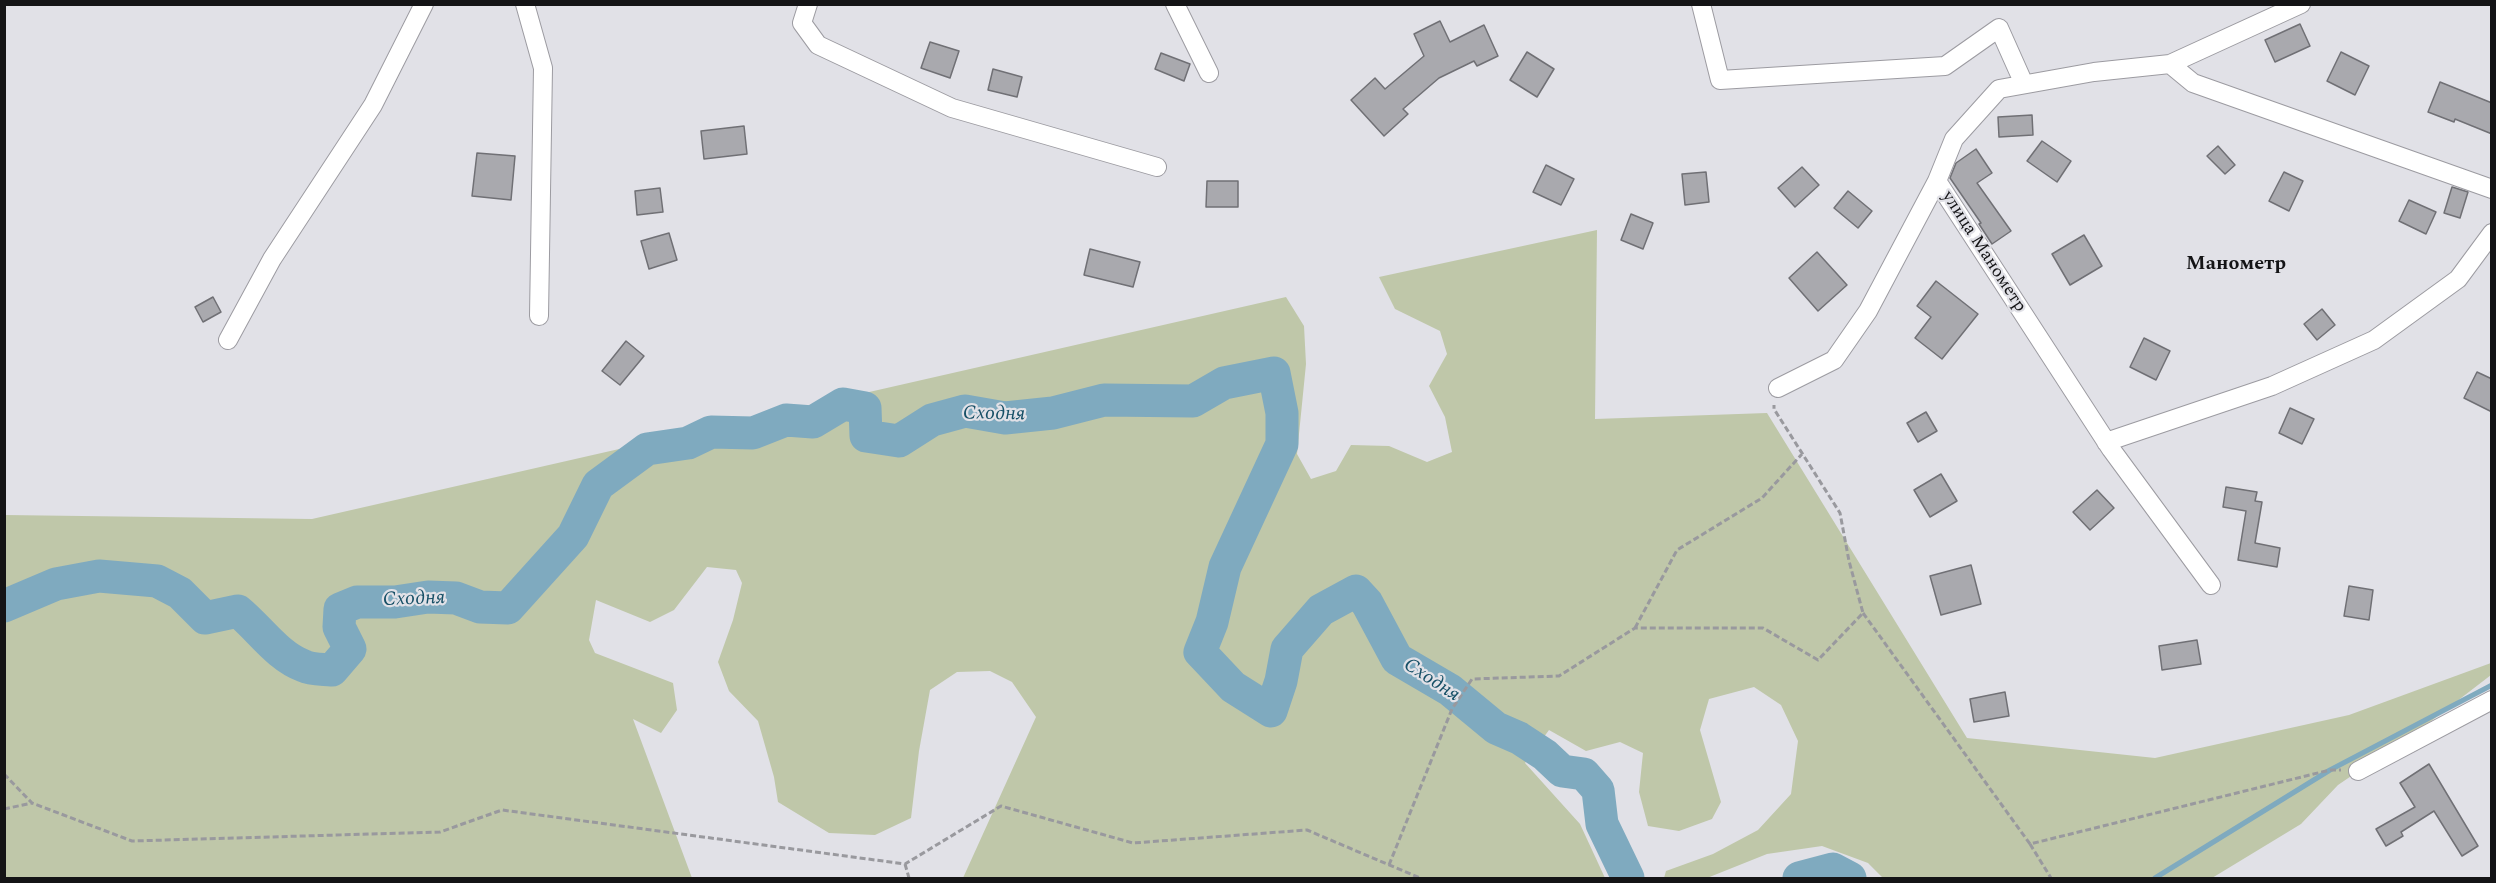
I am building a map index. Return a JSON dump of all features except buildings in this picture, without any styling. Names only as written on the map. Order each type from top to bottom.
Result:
[{"type":"street","points":[[228,340],[272,259],[373,105],[424,4]]},
{"type":"street","points":[[525,4],[543,68],[539,316]]},
{"type":"street","points":[[808,4],[802,23],[818,45],[932,99],[952,108],[1157,167]]},
{"type":"street","points":[[1175,4],[1209,73]]},
{"type":"street","points":[[1701,4],[1720,80],[1945,66],[1999,28],[2024,84]]},
{"type":"street","name":"улица Манометр","points":[[2211,585],[2106,442],[1937,181],[1954,139],[1999,89],[2094,72],[2170,64],[2301,4]]},
{"type":"street","points":[[2170,64],[2193,83],[2492,189]]},
{"type":"street","points":[[1778,388],[1834,360],[1868,310],[1937,181]]},
{"type":"street","points":[[2106,442],[2272,386],[2374,340],[2458,279],[2492,233]]},
{"type":"street","points":[[2358,771],[2492,700]]},
{"type":"path","points":[[1778,388],[1774,408],[1840,513],[1849,561],[1863,613],[2030,844],[2051,879]]},
{"type":"path","points":[[1389,865],[1452,709],[1472,680],[1559,676],[1635,628],[1677,550],[1762,498],[1802,454]]},
{"type":"path","points":[[1635,628],[1763,628],[1818,660],[1863,613]]},
{"type":"path","points":[[2030,844],[2330,770],[2358,771]]},
{"type":"path","points":[[4,774],[32,803],[132,842],[441,832],[502,810],[905,864],[1001,806],[1133,843],[1308,830],[1420,879]]},
{"type":"path","points":[[4,809],[32,803]]},
{"type":"path","points":[[905,864],[909,879]]},
{"type":"green space","points":[[1597,230],[1595,419],[1767,413],[1967,738],[2155,758],[2349,715],[2491,663],[2491,675],[2422,728],[2338,785],[2301,824],[2212,878],[1883,878],[1868,863],[1822,846],[1767,854],[1707,878],[1664,878],[1666,871],[1713,854],[1758,830],[1791,794],[1798,741],[1781,705],[1754,687],[1709,699],[1700,730],[1721,802],[1712,819],[1679,831],[1648,826],[1639,792],[1643,753],[1620,742],[1586,751],[1549,730],[1525,763],[1580,824],[1605,878],[963,878],[1036,717],[1012,682],[990,671],[957,672],[930,690],[919,751],[911,818],[875,835],[829,833],[778,802],[774,777],[758,721],[729,691],[718,662],[733,620],[742,583],[736,570],[707,567],[674,610],[650,622],[596,600],[589,640],[595,653],[673,683],[677,710],[661,733],[633,719],[692,878],[5,878],[5,515],[312,519],[1286,297],[1304,326],[1306,364],[1297,454],[1311,479],[1336,471],[1351,445],[1389,446],[1427,462],[1452,452],[1445,417],[1429,386],[1447,354],[1440,331],[1395,309],[1379,277]]},
{"type":"waterway","name":"Сходня","points":[[4,606],[56,584],[99,576],[157,581],[180,593],[205,618],[238,611],[277,649],[294,662],[310,668],[332,670],[350,649],[339,627],[340,609],[357,602],[395,602],[428,597],[456,598],[480,607],[508,608],[573,536],[598,485],[647,449],[688,443],[711,432],[753,433],[786,420],[813,422],[843,404],[865,408],[866,436],[899,441],[932,420],[965,411],[1005,418],[1053,413],[1104,400],[1193,401],[1224,383],[1274,373],[1282,413],[1282,444],[1225,567],[1212,622],[1200,652],[1233,687],[1271,711],[1281,681],[1287,649],[1321,610],[1356,591],[1367,603],[1397,659],[1450,690],[1496,728],[1519,738],[1545,755],[1562,771],[1584,774],[1598,790],[1602,824],[1628,878]]},
{"type":"waterway","points":[[2155,878],[2330,770],[2492,685]]},
{"type":"waterway","name":"Сходня","points":[[1799,878],[1833,869],[1850,878]]},
{"type":"district","name":"Манометр","points":[[2236,265]]}]
